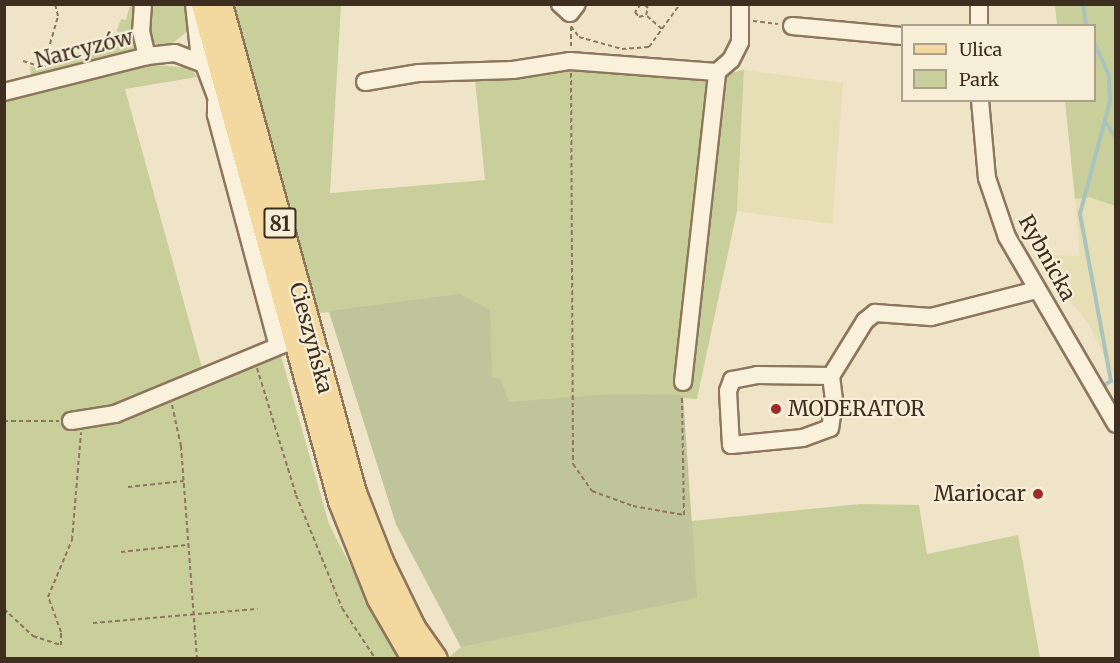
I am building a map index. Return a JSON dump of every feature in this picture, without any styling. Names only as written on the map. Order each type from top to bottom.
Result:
[{"type":"main road","name":"Cieszyńska","points":[[202,4],[237,137],[285,343],[363,566],[412,658]]},
{"type":"main road","name":"Cieszyńska","points":[[221,4],[355,492],[382,561],[414,627],[436,658]]},
{"type":"street","points":[[143,4],[141,31],[147,56]]},
{"type":"street","points":[[194,4],[196,36],[216,103],[237,137]]},
{"type":"street","points":[[979,4],[979,24]]},
{"type":"street","points":[[683,382],[717,72],[731,60],[740,42],[740,12]]},
{"type":"street","points":[[792,26],[901,36]]},
{"type":"street","name":"Narcyzów","points":[[4,93],[147,56],[175,52],[196,36]]},
{"type":"street","points":[[175,52],[204,64]]},
{"type":"street","points":[[365,82],[419,73],[513,70],[570,61],[717,72]]},
{"type":"street","name":"Rybnicka","points":[[980,102],[982,146],[995,207],[1007,237],[1116,424]]},
{"type":"street","points":[[75,421],[115,414],[164,396],[285,343],[216,115],[216,103]]},
{"type":"street","points":[[831,376],[757,375],[732,380],[728,391],[731,445],[803,438],[830,428],[834,401],[831,376],[865,321],[875,313],[931,317],[962,312],[1037,290]]},
{"type":"path","points":[[52,64],[48,51],[58,16],[55,4]]},
{"type":"path","points":[[642,4],[648,8],[646,15],[639,17],[635,12],[642,4]]},
{"type":"path","points":[[569,12],[579,37],[622,49],[649,47],[680,4]]},
{"type":"path","points":[[569,12],[573,464],[592,491],[633,506],[684,515],[680,412],[683,382]]},
{"type":"path","points":[[740,12],[792,26]]},
{"type":"path","points":[[646,15],[663,30]]},
{"type":"path","points":[[23,61],[41,66],[73,58]]},
{"type":"path","points":[[254,357],[300,505],[342,608],[375,658]]},
{"type":"path","points":[[164,396],[173,406],[184,481],[198,658]]},
{"type":"path","points":[[4,421],[75,421],[82,447],[72,540],[48,597],[61,632],[61,645],[33,636],[4,609]]},
{"type":"path","points":[[128,487],[184,481]]},
{"type":"path","points":[[121,552],[189,545]]},
{"type":"path","points":[[93,623],[256,609]]},
{"type":"shaded area","points":[[744,70],[843,83],[832,224],[737,211]]},
{"type":"shaded area","points":[[1089,197],[1115,206],[1115,377],[1088,323],[1032,255],[1080,256],[1075,199]]},
{"type":"green space","points":[[130,5],[136,5],[132,26],[139,51],[35,77],[31,74],[30,66],[43,69],[75,60],[74,54],[120,41],[117,30],[121,19],[126,20]]},
{"type":"green space","points":[[148,5],[188,5],[189,30],[168,47],[153,43],[149,39]]},
{"type":"green space","points":[[230,5],[341,5],[330,193],[485,180],[475,80],[487,66],[705,78],[744,70],[737,211],[697,399],[611,394],[671,523],[860,504],[919,505],[927,554],[1018,535],[1040,658],[448,658],[461,647],[396,524],[329,312],[313,314]]},
{"type":"green space","points":[[1055,5],[1115,5],[1115,206],[1089,197],[1075,199],[1065,102],[1096,102],[1096,24],[1057,24]]},
{"type":"green space","points":[[154,65],[191,68],[197,77],[125,89],[207,386],[270,357],[281,356],[329,524],[398,658],[5,658],[4,101]]},
{"type":"green space","points":[[459,294],[490,310],[492,377],[500,379],[509,402],[611,394],[683,395],[697,598],[461,647],[396,524],[329,311]]},
{"type":"waterway","points":[[1083,4],[1086,24]]},
{"type":"waterway","points":[[1096,47],[1109,76],[1110,101],[1080,214],[1111,381],[1104,385]]},
{"type":"waterway","points":[[1106,123],[1116,138]]},
{"type":"place","name":"MODERATOR","points":[[776,409]]},
{"type":"place","name":"Mariocar","points":[[1038,494]]}]
